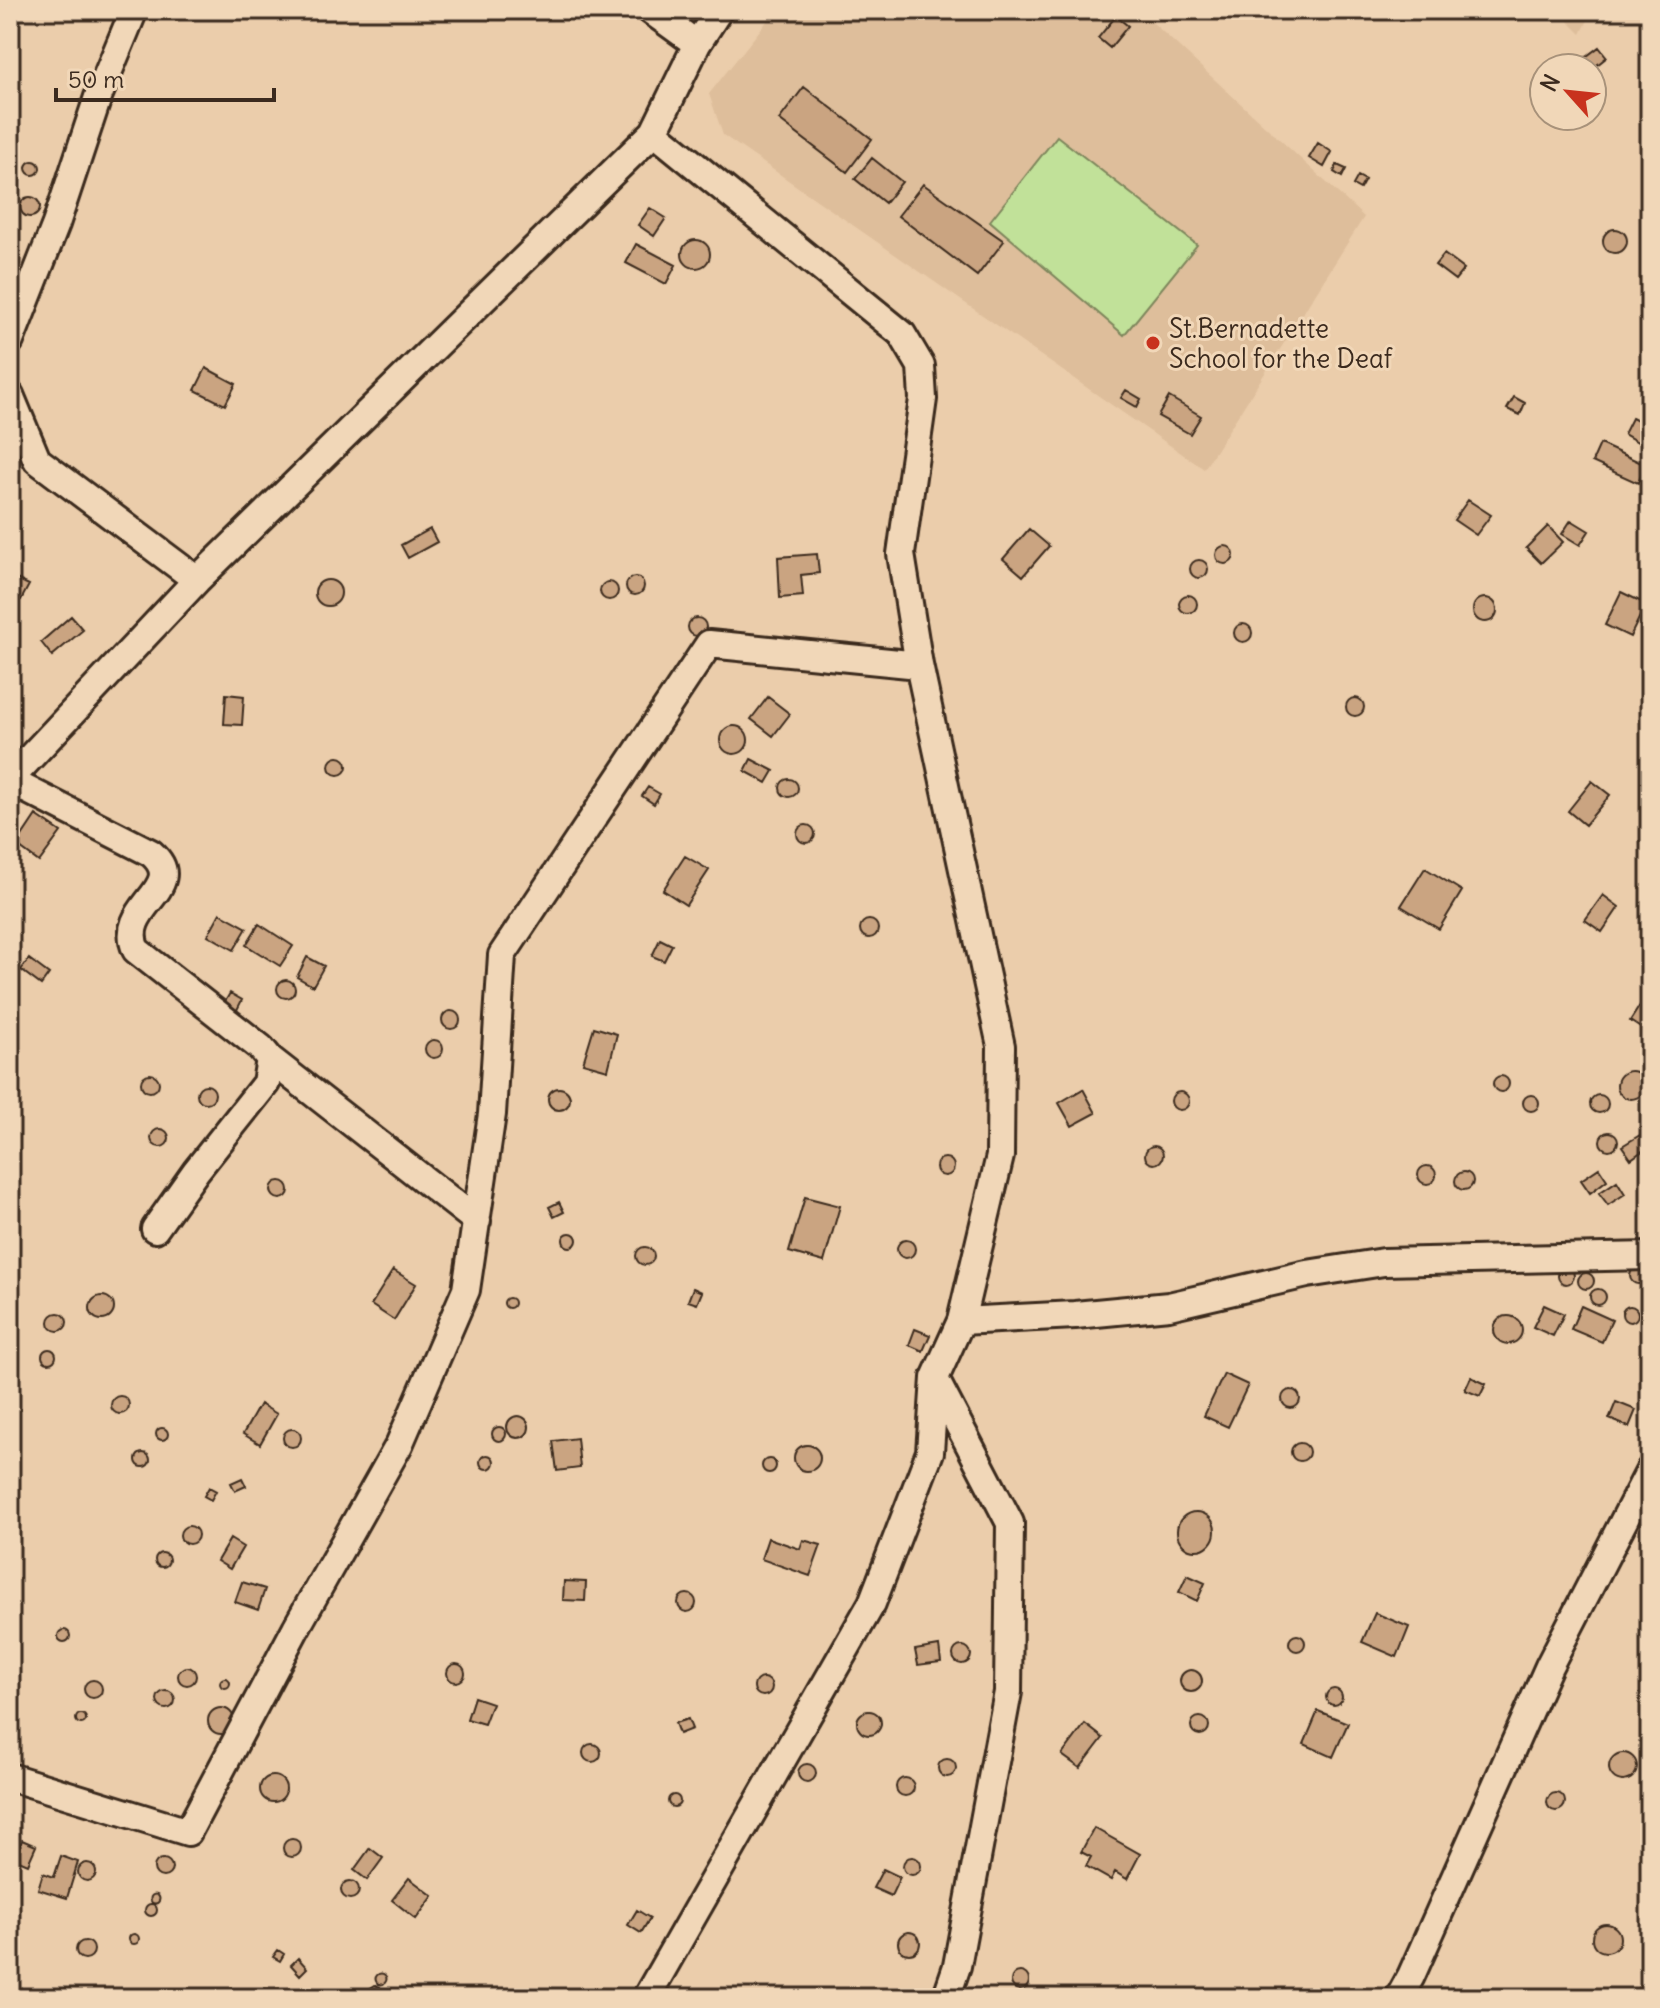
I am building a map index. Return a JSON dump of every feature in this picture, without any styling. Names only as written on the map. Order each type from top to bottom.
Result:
[{"type":"street","points":[[10,341],[56,224],[98,97],[134,10]]},
{"type":"street","points":[[650,10],[697,44]]},
{"type":"street","points":[[477,1221],[136,950],[131,939],[132,927],[162,883],[165,873],[161,862],[151,853],[10,780],[197,580],[654,132],[697,44],[719,10]]},
{"type":"street","points":[[646,1998],[872,1603],[930,1452],[935,1378],[961,1321],[1000,1156],[1001,1046],[919,665],[901,554],[923,399],[921,366],[902,334],[654,132]]},
{"type":"street","points":[[10,395],[37,460],[197,580]]},
{"type":"street","points":[[10,1777],[188,1832],[296,1628],[399,1445],[466,1290],[492,1114],[502,955],[709,644],[919,665]]},
{"type":"street","points":[[155,1229],[196,1171],[266,1083],[270,1059]]},
{"type":"street","points":[[961,1321],[1169,1306],[1307,1274],[1384,1262],[1650,1256]]},
{"type":"street","points":[[935,1378],[1010,1523],[1008,1692],[957,1966],[946,1998]]},
{"type":"street","points":[[1399,1998],[1549,1666],[1650,1470]]},
{"type":"shaded area","name":"St.Bernadette School for the Deaf","points":[[776,10],[1139,10],[1364,217],[1204,469],[723,135],[709,94]]},
{"type":"shaded area","points":[[1557,10],[1593,10],[1581,34]]},
{"type":"green space","points":[[1057,136],[1197,245],[1124,335],[990,221]]},
{"type":"building","points":[[1116,16],[1128,26],[1110,48],[1098,38]]},
{"type":"building","points":[[804,87],[872,139],[847,172],[779,120]]},
{"type":"building","points":[[1318,143],[1332,152],[1324,167],[1309,158]]},
{"type":"building","points":[[872,158],[902,182],[885,203],[855,179]]},
{"type":"building","points":[[33,161],[40,168],[33,175],[26,168]]},
{"type":"building","points":[[1337,165],[1346,169],[1342,177],[1334,172]]},
{"type":"building","points":[[1358,176],[1365,180],[1360,189],[1353,185]]},
{"type":"building","points":[[923,184],[1004,241],[977,276],[898,216]]},
{"type":"building","points":[[30,197],[37,200],[40,207],[37,214],[30,217],[23,214],[20,207],[23,200]]},
{"type":"building","points":[[650,208],[666,218],[654,236],[638,225]]},
{"type":"building","points":[[1615,229],[1624,232],[1627,241],[1624,250],[1615,253],[1606,250],[1603,241],[1606,232]]},
{"type":"building","points":[[696,240],[706,244],[710,254],[706,264],[696,268],[686,264],[682,254],[686,244]]},
{"type":"building","points":[[636,244],[676,265],[666,284],[626,263]]},
{"type":"building","points":[[1444,254],[1464,269],[1455,280],[1435,265]]},
{"type":"building","points":[[206,368],[236,384],[225,405],[195,390]]},
{"type":"building","points":[[1126,390],[1141,399],[1137,407],[1121,398]]},
{"type":"building","points":[[1169,397],[1201,416],[1190,434],[1158,416]]},
{"type":"building","points":[[1514,397],[1525,403],[1520,415],[1507,409]]},
{"type":"building","points":[[1632,418],[1650,427],[1650,449],[1624,434]]},
{"type":"building","points":[[1600,444],[1646,465],[1638,483],[1592,462]]},
{"type":"building","points":[[1468,500],[1491,515],[1476,535],[1454,520]]},
{"type":"building","points":[[1571,520],[1589,531],[1580,545],[1562,534]]},
{"type":"building","points":[[1548,526],[1563,542],[1541,563],[1526,548]]},
{"type":"building","points":[[430,529],[437,542],[408,558],[401,545]]},
{"type":"building","points":[[1029,529],[1049,546],[1023,576],[1003,559]]},
{"type":"building","points":[[1225,546],[1234,555],[1225,564],[1216,555]]},
{"type":"building","points":[[817,554],[819,573],[801,575],[803,596],[780,598],[778,557]]},
{"type":"building","points":[[1195,560],[1203,560],[1208,569],[1206,576],[1195,578],[1190,573],[1190,565]]},
{"type":"building","points":[[10,576],[29,585],[21,600],[10,595]]},
{"type":"building","points":[[635,577],[644,586],[635,595],[626,586]]},
{"type":"building","points":[[328,580],[337,584],[341,593],[337,602],[328,606],[319,602],[315,593],[319,584]]},
{"type":"building","points":[[609,582],[618,591],[609,600],[600,591]]},
{"type":"building","points":[[1621,592],[1646,604],[1630,637],[1605,625]]},
{"type":"building","points":[[1188,595],[1197,604],[1188,613],[1179,604]]},
{"type":"building","points":[[1485,598],[1493,602],[1497,610],[1493,618],[1485,622],[1477,618],[1473,610],[1477,602]]},
{"type":"building","points":[[71,616],[83,630],[52,656],[41,642]]},
{"type":"building","points":[[697,618],[706,627],[697,636],[688,627]]},
{"type":"building","points":[[1243,624],[1252,633],[1243,642],[1234,633]]},
{"type":"building","points":[[226,694],[244,696],[242,725],[224,724]]},
{"type":"building","points":[[768,697],[790,714],[773,736],[751,719]]},
{"type":"building","points":[[1355,698],[1364,707],[1355,716],[1346,707]]},
{"type":"building","points":[[734,726],[744,730],[748,740],[744,750],[734,754],[724,750],[720,740],[724,730]]},
{"type":"building","points":[[338,757],[347,766],[338,775],[329,766]]},
{"type":"building","points":[[751,759],[774,771],[767,783],[745,771]]},
{"type":"building","points":[[789,779],[798,788],[789,797],[780,788]]},
{"type":"building","points":[[1592,781],[1610,795],[1585,825],[1568,811]]},
{"type":"building","points":[[648,787],[660,794],[654,804],[642,796]]},
{"type":"building","points":[[36,815],[61,832],[39,862],[16,845]]},
{"type":"building","points":[[806,825],[815,834],[806,843],[797,834]]},
{"type":"building","points":[[685,856],[709,870],[686,905],[663,890]]},
{"type":"building","points":[[1425,868],[1462,891],[1439,929],[1401,906]]},
{"type":"building","points":[[1603,895],[1619,907],[1602,932],[1585,920]]},
{"type":"building","points":[[220,913],[247,928],[234,950],[208,935]]},
{"type":"building","points":[[869,920],[878,929],[869,938],[860,929]]},
{"type":"building","points":[[259,924],[293,946],[280,966],[246,945]]},
{"type":"building","points":[[660,939],[672,945],[664,961],[652,956]]},
{"type":"building","points":[[307,957],[324,966],[313,986],[297,977]]},
{"type":"building","points":[[29,959],[49,974],[41,985],[21,970]]},
{"type":"building","points":[[286,980],[295,989],[286,998],[277,989]]},
{"type":"building","points":[[230,993],[242,1000],[236,1012],[223,1005]]},
{"type":"building","points":[[1646,996],[1650,998],[1650,1025],[1645,1031],[1630,1021]]},
{"type":"building","points":[[447,1011],[455,1011],[460,1020],[458,1027],[447,1029],[442,1024],[442,1016]]},
{"type":"building","points":[[594,1027],[617,1034],[608,1070],[583,1063]]},
{"type":"building","points":[[434,1040],[443,1049],[434,1058],[425,1049]]},
{"type":"building","points":[[1631,1071],[1641,1075],[1645,1085],[1641,1095],[1631,1099],[1621,1095],[1617,1085],[1621,1075]]},
{"type":"building","points":[[146,1074],[154,1074],[159,1083],[157,1090],[146,1092],[141,1087],[141,1079]]},
{"type":"building","points":[[1498,1076],[1504,1076],[1509,1084],[1507,1090],[1498,1092],[1493,1087],[1493,1081]]},
{"type":"building","points":[[206,1085],[215,1094],[206,1103],[197,1094]]},
{"type":"building","points":[[559,1088],[567,1091],[570,1099],[567,1107],[559,1110],[551,1107],[548,1099],[551,1091]]},
{"type":"building","points":[[1083,1089],[1096,1113],[1072,1126],[1059,1103]]},
{"type":"building","points":[[1176,1092],[1184,1092],[1189,1101],[1187,1108],[1176,1110],[1171,1105],[1171,1097]]},
{"type":"building","points":[[1528,1095],[1534,1095],[1539,1103],[1537,1109],[1528,1111],[1523,1106],[1523,1100]]},
{"type":"building","points":[[1595,1095],[1603,1095],[1608,1104],[1606,1111],[1595,1113],[1590,1108],[1590,1100]]},
{"type":"building","points":[[1650,1108],[1650,1125],[1642,1119]]},
{"type":"building","points":[[160,1129],[169,1138],[160,1147],[151,1138]]},
{"type":"building","points":[[1605,1132],[1613,1132],[1618,1141],[1616,1148],[1605,1150],[1600,1145],[1600,1137]]},
{"type":"building","points":[[1640,1135],[1648,1147],[1631,1159],[1622,1146]]},
{"type":"building","points":[[1150,1146],[1158,1146],[1163,1155],[1161,1162],[1150,1164],[1145,1159],[1145,1151]]},
{"type":"building","points":[[945,1158],[954,1167],[945,1176],[936,1167]]},
{"type":"building","points":[[1423,1166],[1431,1166],[1436,1175],[1434,1182],[1423,1184],[1418,1179],[1418,1171]]},
{"type":"building","points":[[1599,1168],[1607,1180],[1590,1193],[1581,1180]]},
{"type":"building","points":[[1460,1172],[1468,1172],[1473,1181],[1471,1188],[1460,1190],[1455,1185],[1455,1177]]},
{"type":"building","points":[[276,1181],[284,1181],[289,1190],[287,1197],[276,1199],[271,1194],[271,1186]]},
{"type":"building","points":[[1617,1181],[1625,1194],[1608,1205],[1599,1193]]},
{"type":"building","points":[[805,1197],[840,1206],[824,1262],[789,1252]]},
{"type":"building","points":[[559,1202],[564,1212],[554,1217],[549,1207]]},
{"type":"building","points":[[570,1233],[577,1240],[570,1247],[563,1240]]},
{"type":"building","points":[[902,1240],[910,1240],[915,1249],[913,1256],[902,1258],[897,1253],[897,1245]]},
{"type":"building","points":[[641,1247],[649,1247],[654,1256],[652,1263],[641,1265],[636,1260],[636,1252]]},
{"type":"building","points":[[1566,1268],[1572,1270],[1572,1282],[1566,1284],[1560,1282],[1558,1276],[1560,1270]]},
{"type":"building","points":[[1635,1268],[1641,1268],[1646,1276],[1644,1282],[1635,1284],[1630,1279],[1630,1273]]},
{"type":"building","points":[[393,1270],[416,1284],[394,1320],[371,1305]]},
{"type":"building","points":[[1583,1273],[1589,1273],[1594,1281],[1592,1287],[1583,1289],[1578,1284],[1578,1278]]},
{"type":"building","points":[[693,1288],[702,1292],[697,1304],[688,1301]]},
{"type":"building","points":[[1595,1289],[1601,1289],[1606,1297],[1604,1303],[1595,1305],[1590,1300],[1590,1294]]},
{"type":"building","points":[[102,1296],[111,1299],[114,1308],[111,1317],[102,1320],[93,1317],[90,1308],[93,1299]]},
{"type":"building","points":[[509,1298],[514,1303],[509,1308],[504,1303]]},
{"type":"building","points":[[1544,1305],[1564,1314],[1553,1336],[1533,1327]]},
{"type":"building","points":[[1581,1306],[1612,1320],[1602,1342],[1571,1329]]},
{"type":"building","points":[[1627,1306],[1633,1306],[1638,1314],[1636,1320],[1627,1322],[1622,1317],[1622,1311]]},
{"type":"building","points":[[58,1313],[67,1322],[58,1331],[49,1322]]},
{"type":"building","points":[[1508,1316],[1518,1320],[1522,1330],[1518,1340],[1508,1344],[1498,1340],[1494,1330],[1498,1320]]},
{"type":"building","points":[[915,1329],[930,1335],[923,1351],[909,1345]]},
{"type":"building","points":[[49,1349],[56,1356],[49,1363],[42,1356]]},
{"type":"building","points":[[1224,1374],[1248,1385],[1228,1427],[1204,1416]]},
{"type":"building","points":[[1471,1377],[1486,1384],[1480,1396],[1465,1390]]},
{"type":"building","points":[[1287,1390],[1295,1390],[1300,1399],[1298,1406],[1287,1408],[1282,1403],[1282,1395]]},
{"type":"building","points":[[120,1396],[129,1405],[120,1414],[111,1405]]},
{"type":"building","points":[[1616,1402],[1636,1410],[1629,1427],[1609,1419]]},
{"type":"building","points":[[260,1404],[277,1414],[260,1444],[243,1434]]},
{"type":"building","points":[[518,1416],[526,1419],[529,1427],[526,1435],[518,1438],[510,1435],[507,1427],[510,1419]]},
{"type":"building","points":[[499,1427],[506,1434],[499,1441],[492,1434]]},
{"type":"building","points":[[162,1428],[168,1434],[162,1440],[156,1434]]},
{"type":"building","points":[[292,1429],[301,1438],[292,1447],[283,1438]]},
{"type":"building","points":[[577,1438],[580,1468],[557,1471],[553,1441]]},
{"type":"building","points":[[1296,1443],[1304,1443],[1309,1452],[1307,1459],[1296,1461],[1291,1456],[1291,1448]]},
{"type":"building","points":[[807,1445],[816,1449],[820,1458],[816,1467],[807,1471],[798,1467],[794,1458],[798,1449]]},
{"type":"building","points":[[143,1453],[150,1460],[143,1467],[136,1460]]},
{"type":"building","points":[[487,1455],[494,1462],[487,1469],[480,1462]]},
{"type":"building","points":[[769,1459],[776,1466],[769,1473],[762,1466]]},
{"type":"building","points":[[242,1478],[246,1486],[235,1491],[231,1483]]},
{"type":"building","points":[[209,1487],[216,1491],[211,1500],[204,1496]]},
{"type":"building","points":[[1196,1512],[1209,1518],[1215,1531],[1209,1544],[1196,1550],[1183,1544],[1177,1531],[1183,1518]]},
{"type":"building","points":[[189,1526],[198,1535],[189,1544],[180,1535]]},
{"type":"building","points":[[768,1538],[800,1549],[803,1540],[821,1545],[810,1576],[761,1559]]},
{"type":"building","points":[[230,1539],[243,1547],[230,1569],[217,1561]]},
{"type":"building","points":[[162,1553],[169,1560],[162,1567],[155,1560]]},
{"type":"building","points":[[1187,1575],[1205,1583],[1197,1601],[1179,1592]]},
{"type":"building","points":[[564,1581],[586,1582],[585,1601],[563,1600]]},
{"type":"building","points":[[242,1582],[265,1589],[258,1610],[235,1602]]},
{"type":"building","points":[[687,1594],[696,1603],[687,1612],[678,1603]]},
{"type":"building","points":[[1375,1613],[1409,1627],[1397,1657],[1362,1642]]},
{"type":"building","points":[[64,1630],[70,1636],[64,1642],[58,1636]]},
{"type":"building","points":[[1294,1635],[1300,1635],[1305,1643],[1303,1649],[1294,1651],[1289,1646],[1289,1640]]},
{"type":"building","points":[[939,1646],[941,1662],[918,1665],[915,1650]]},
{"type":"building","points":[[958,1646],[966,1646],[971,1655],[969,1662],[958,1664],[953,1659],[953,1651]]},
{"type":"building","points":[[456,1664],[465,1673],[456,1682],[447,1673]]},
{"type":"building","points":[[187,1667],[196,1676],[187,1685],[178,1676]]},
{"type":"building","points":[[1191,1670],[1199,1673],[1202,1681],[1199,1689],[1191,1692],[1183,1689],[1180,1681],[1183,1673]]},
{"type":"building","points":[[225,1678],[230,1683],[225,1688],[220,1683]]},
{"type":"building","points":[[763,1678],[772,1687],[763,1696],[754,1687]]},
{"type":"building","points":[[93,1680],[102,1689],[93,1698],[84,1689]]},
{"type":"building","points":[[1331,1689],[1337,1689],[1342,1697],[1340,1703],[1331,1705],[1326,1700],[1326,1694]]},
{"type":"building","points":[[162,1691],[170,1691],[175,1700],[173,1707],[162,1709],[157,1704],[157,1696]]},
{"type":"building","points":[[474,1697],[492,1703],[484,1724],[467,1719]]},
{"type":"building","points":[[221,1708],[230,1712],[234,1721],[230,1730],[221,1734],[212,1730],[208,1721],[212,1712]]},
{"type":"building","points":[[869,1711],[878,1714],[881,1723],[878,1732],[869,1735],[860,1732],[857,1723],[860,1714]]},
{"type":"building","points":[[1318,1711],[1348,1723],[1333,1757],[1304,1744]]},
{"type":"building","points":[[81,1714],[86,1719],[81,1724],[76,1719]]},
{"type":"building","points":[[1200,1717],[1209,1726],[1200,1735],[1191,1726]]},
{"type":"building","points":[[688,1719],[692,1729],[679,1734],[675,1723]]},
{"type":"building","points":[[1085,1724],[1103,1738],[1080,1768],[1062,1755]]},
{"type":"building","points":[[592,1744],[601,1753],[592,1762],[583,1753]]},
{"type":"building","points":[[1623,1753],[1633,1757],[1637,1767],[1633,1777],[1623,1781],[1613,1777],[1609,1767],[1613,1757]]},
{"type":"building","points":[[947,1759],[956,1768],[947,1777],[938,1768]]},
{"type":"building","points":[[803,1764],[811,1764],[816,1773],[814,1780],[803,1782],[798,1777],[798,1769]]},
{"type":"building","points":[[273,1776],[282,1780],[286,1789],[282,1798],[273,1802],[264,1798],[260,1789],[264,1780]]},
{"type":"building","points":[[905,1778],[914,1787],[905,1796],[896,1787]]},
{"type":"building","points":[[1552,1793],[1560,1793],[1565,1802],[1563,1809],[1552,1811],[1547,1806],[1547,1798]]},
{"type":"building","points":[[674,1795],[680,1801],[674,1807],[668,1801]]},
{"type":"building","points":[[1094,1828],[1140,1854],[1127,1879],[1115,1872],[1111,1880],[1086,1866],[1091,1857],[1081,1852]]},
{"type":"building","points":[[292,1839],[301,1848],[292,1857],[283,1848]]},
{"type":"building","points":[[22,1840],[36,1846],[28,1864],[14,1858]]},
{"type":"building","points":[[370,1848],[383,1858],[367,1880],[354,1870]]},
{"type":"building","points":[[61,1856],[78,1862],[67,1898],[38,1889],[43,1873],[54,1877]]},
{"type":"building","points":[[912,1857],[921,1866],[912,1875],[903,1866]]},
{"type":"building","points":[[163,1859],[172,1868],[163,1877],[154,1868]]},
{"type":"building","points":[[87,1863],[96,1872],[87,1881],[78,1872]]},
{"type":"building","points":[[883,1869],[900,1877],[891,1896],[873,1888]]},
{"type":"building","points":[[409,1878],[433,1896],[416,1919],[392,1900]]},
{"type":"building","points":[[350,1881],[359,1890],[350,1899],[341,1890]]},
{"type":"building","points":[[155,1895],[159,1899],[155,1903],[151,1899]]},
{"type":"building","points":[[151,1904],[157,1910],[151,1916],[145,1910]]},
{"type":"building","points":[[637,1910],[650,1918],[641,1933],[628,1925]]},
{"type":"building","points":[[1606,1924],[1616,1928],[1620,1938],[1616,1948],[1606,1952],[1596,1948],[1592,1938],[1596,1928]]},
{"type":"building","points":[[909,1932],[917,1935],[920,1943],[917,1951],[909,1954],[901,1951],[898,1943],[901,1935]]},
{"type":"building","points":[[134,1934],[139,1939],[134,1944],[129,1939]]},
{"type":"building","points":[[85,1941],[94,1950],[85,1959],[76,1950]]},
{"type":"building","points":[[278,1950],[284,1954],[280,1961],[273,1957]]},
{"type":"building","points":[[298,1958],[307,1968],[300,1975],[291,1965]]},
{"type":"building","points":[[1020,1972],[1029,1981],[1020,1990],[1011,1981]]},
{"type":"building","points":[[381,1974],[386,1979],[381,1984],[376,1979]]},
{"type":"building","points":[[375,1985],[380,1987],[384,1998],[366,1998],[366,1991]]},
{"type":"place","name":"St.Bernadette School for the Deaf","points":[[1153,343]]}]
